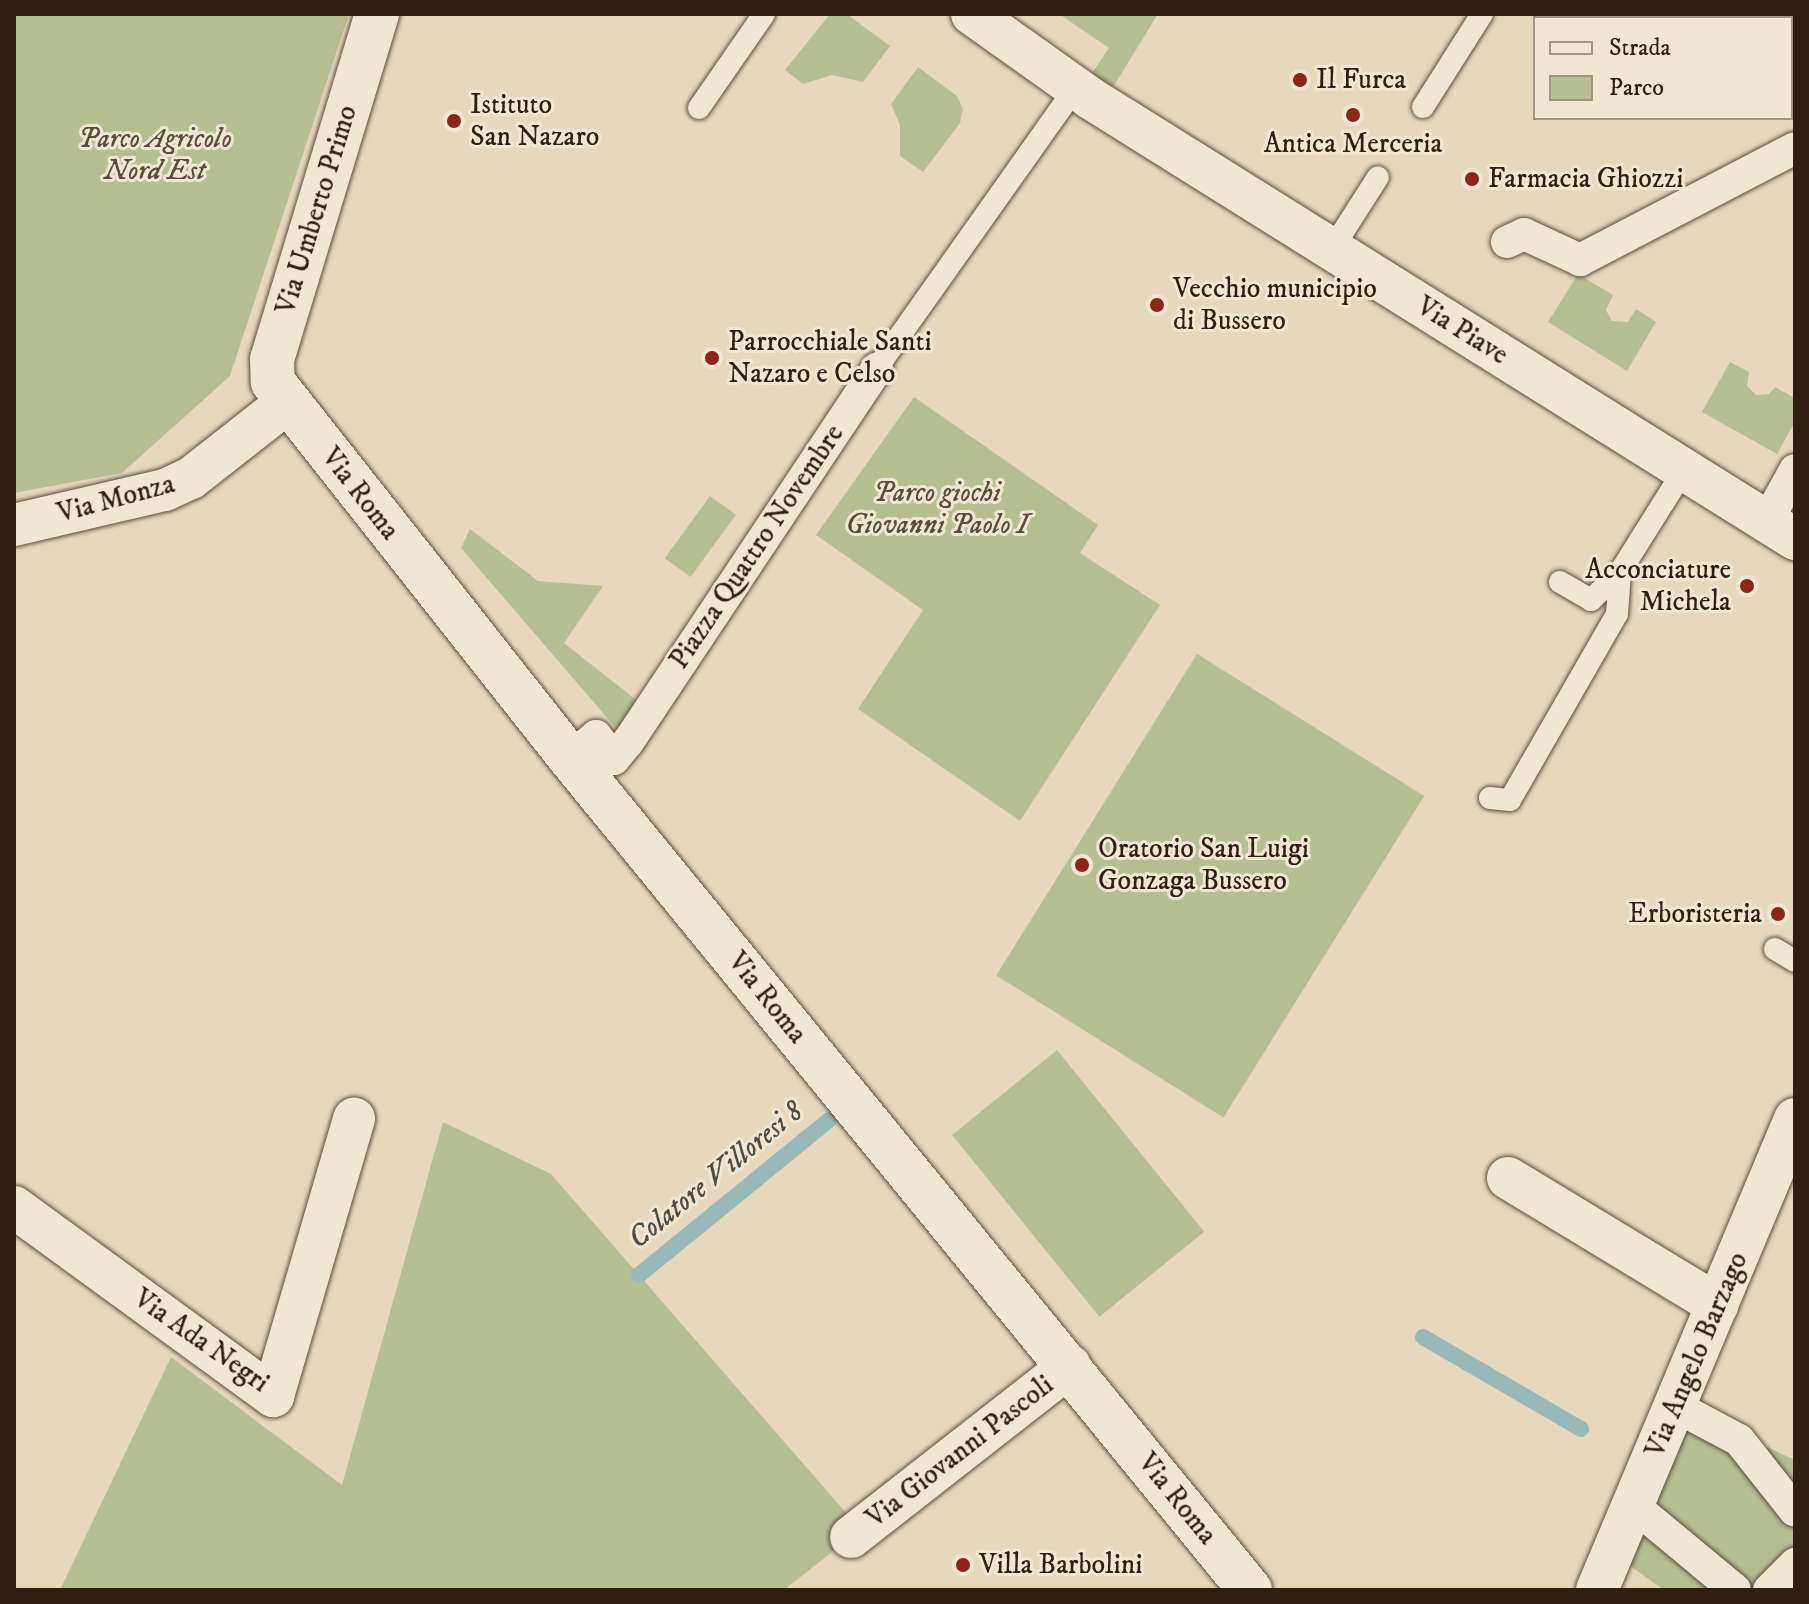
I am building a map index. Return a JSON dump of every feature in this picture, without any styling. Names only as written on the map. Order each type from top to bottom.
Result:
[{"type":"street","name":"Via Umberto Primo","points":[[288,402],[273,382],[272,359],[377,14]]},
{"type":"street","name":"Via Piave","points":[[972,14],[1075,88],[1781,530]]},
{"type":"street","points":[[1507,242],[1524,234],[1580,260],[1795,148]]},
{"type":"street","name":"Piazza Quattro Novembre","points":[[570,758],[596,736],[614,759],[628,742],[877,368]]},
{"type":"street","name":"Via Monza","points":[[14,525],[165,490],[191,478],[288,402]]},
{"type":"street","name":"Via Roma","points":[[288,402],[570,758],[1250,1590]]},
{"type":"street","points":[[1781,530],[1795,470]]},
{"type":"street","name":"Via Ada Negri","points":[[14,1207],[273,1396],[354,1119]]},
{"type":"street","name":"Via Angelo Barzago","points":[[1597,1590],[1795,1119]]},
{"type":"street","points":[[1508,1178],[1718,1305]]},
{"type":"street","name":"Via Giovanni Pascoli","points":[[851,1537],[1070,1366]]},
{"type":"street","points":[[1675,1406],[1739,1440],[1795,1511]]},
{"type":"street","points":[[1634,1506],[1735,1590]]},
{"type":"street","points":[[1769,1590],[1795,1564]]},
{"type":"lane","points":[[699,108],[764,14]]},
{"type":"lane","points":[[1423,107],[1482,14]]},
{"type":"lane","name":"Piazza Quattro Novembre","points":[[877,368],[1075,88]]},
{"type":"lane","points":[[1332,249],[1378,177]]},
{"type":"lane","points":[[1560,582],[1591,600],[1620,572],[1684,470]]},
{"type":"lane","points":[[1490,798],[1510,800],[1617,614],[1620,572]]},
{"type":"lane","points":[[1775,949],[1795,961]]},
{"type":"green space","name":"Parco Agricolo Nord Est","points":[[14,14],[349,14],[230,376],[122,473],[14,493]]},
{"type":"green space","points":[[830,14],[848,15],[890,46],[863,82],[832,75],[803,84],[785,70]]},
{"type":"green space","points":[[1059,14],[1158,14],[1102,105],[1080,91],[1109,48]]},
{"type":"green space","points":[[918,67],[957,96],[963,109],[960,123],[923,172],[900,156],[900,125],[891,104]]},
{"type":"green space","points":[[1578,274],[1613,295],[1606,310],[1612,321],[1628,322],[1636,309],[1656,322],[1627,371],[1548,322]]},
{"type":"green space","points":[[1730,362],[1749,372],[1747,386],[1756,395],[1769,394],[1775,387],[1795,398],[1795,422],[1777,454],[1702,412]]},
{"type":"green space","name":"Parco giochi Giovanni Paolo I","points":[[914,397],[1098,525],[1080,553],[1160,605],[1020,821],[858,709],[923,610],[816,535]]},
{"type":"green space","points":[[710,496],[736,515],[691,577],[665,558]]},
{"type":"green space","points":[[470,529],[538,581],[603,586],[564,643],[649,710],[628,742],[461,548]]},
{"type":"green space","points":[[1197,654],[1424,796],[1223,1117],[996,975]]},
{"type":"green space","points":[[1057,1050],[1204,1232],[1099,1317],[952,1135]]},
{"type":"green space","points":[[443,1122],[551,1174],[854,1522],[851,1537],[784,1590],[60,1590],[171,1357],[342,1485]]},
{"type":"green space","points":[[1687,1410],[1795,1460],[1795,1590],[1664,1590],[1623,1561]]},
{"type":"waterway","name":"Colatore Villoresi 8","points":[[639,1275],[829,1120]]},
{"type":"waterway","name":"Colatore Villoresi 8","points":[[1423,1337],[1581,1429]]},
{"type":"place","name":"Il Furca","points":[[1300,80]]},
{"type":"place","name":"Antica Merceria","points":[[1353,115]]},
{"type":"place","name":"Istituto San Nazaro","points":[[454,121]]},
{"type":"place","name":"Farmacia Ghiozzi","points":[[1472,179]]},
{"type":"place","name":"Vecchio municipio di Bussero","points":[[1157,305]]},
{"type":"place","name":"Parrocchiale Santi Nazaro e Celso","points":[[712,358]]},
{"type":"place","name":"Acconciature Michela","points":[[1747,586]]},
{"type":"place","name":"Oratorio San Luigi Gonzaga Bussero","points":[[1082,865]]},
{"type":"place","name":"Erboristeria","points":[[1778,914]]},
{"type":"place","name":"Villa Barbolini","points":[[963,1565]]}]
